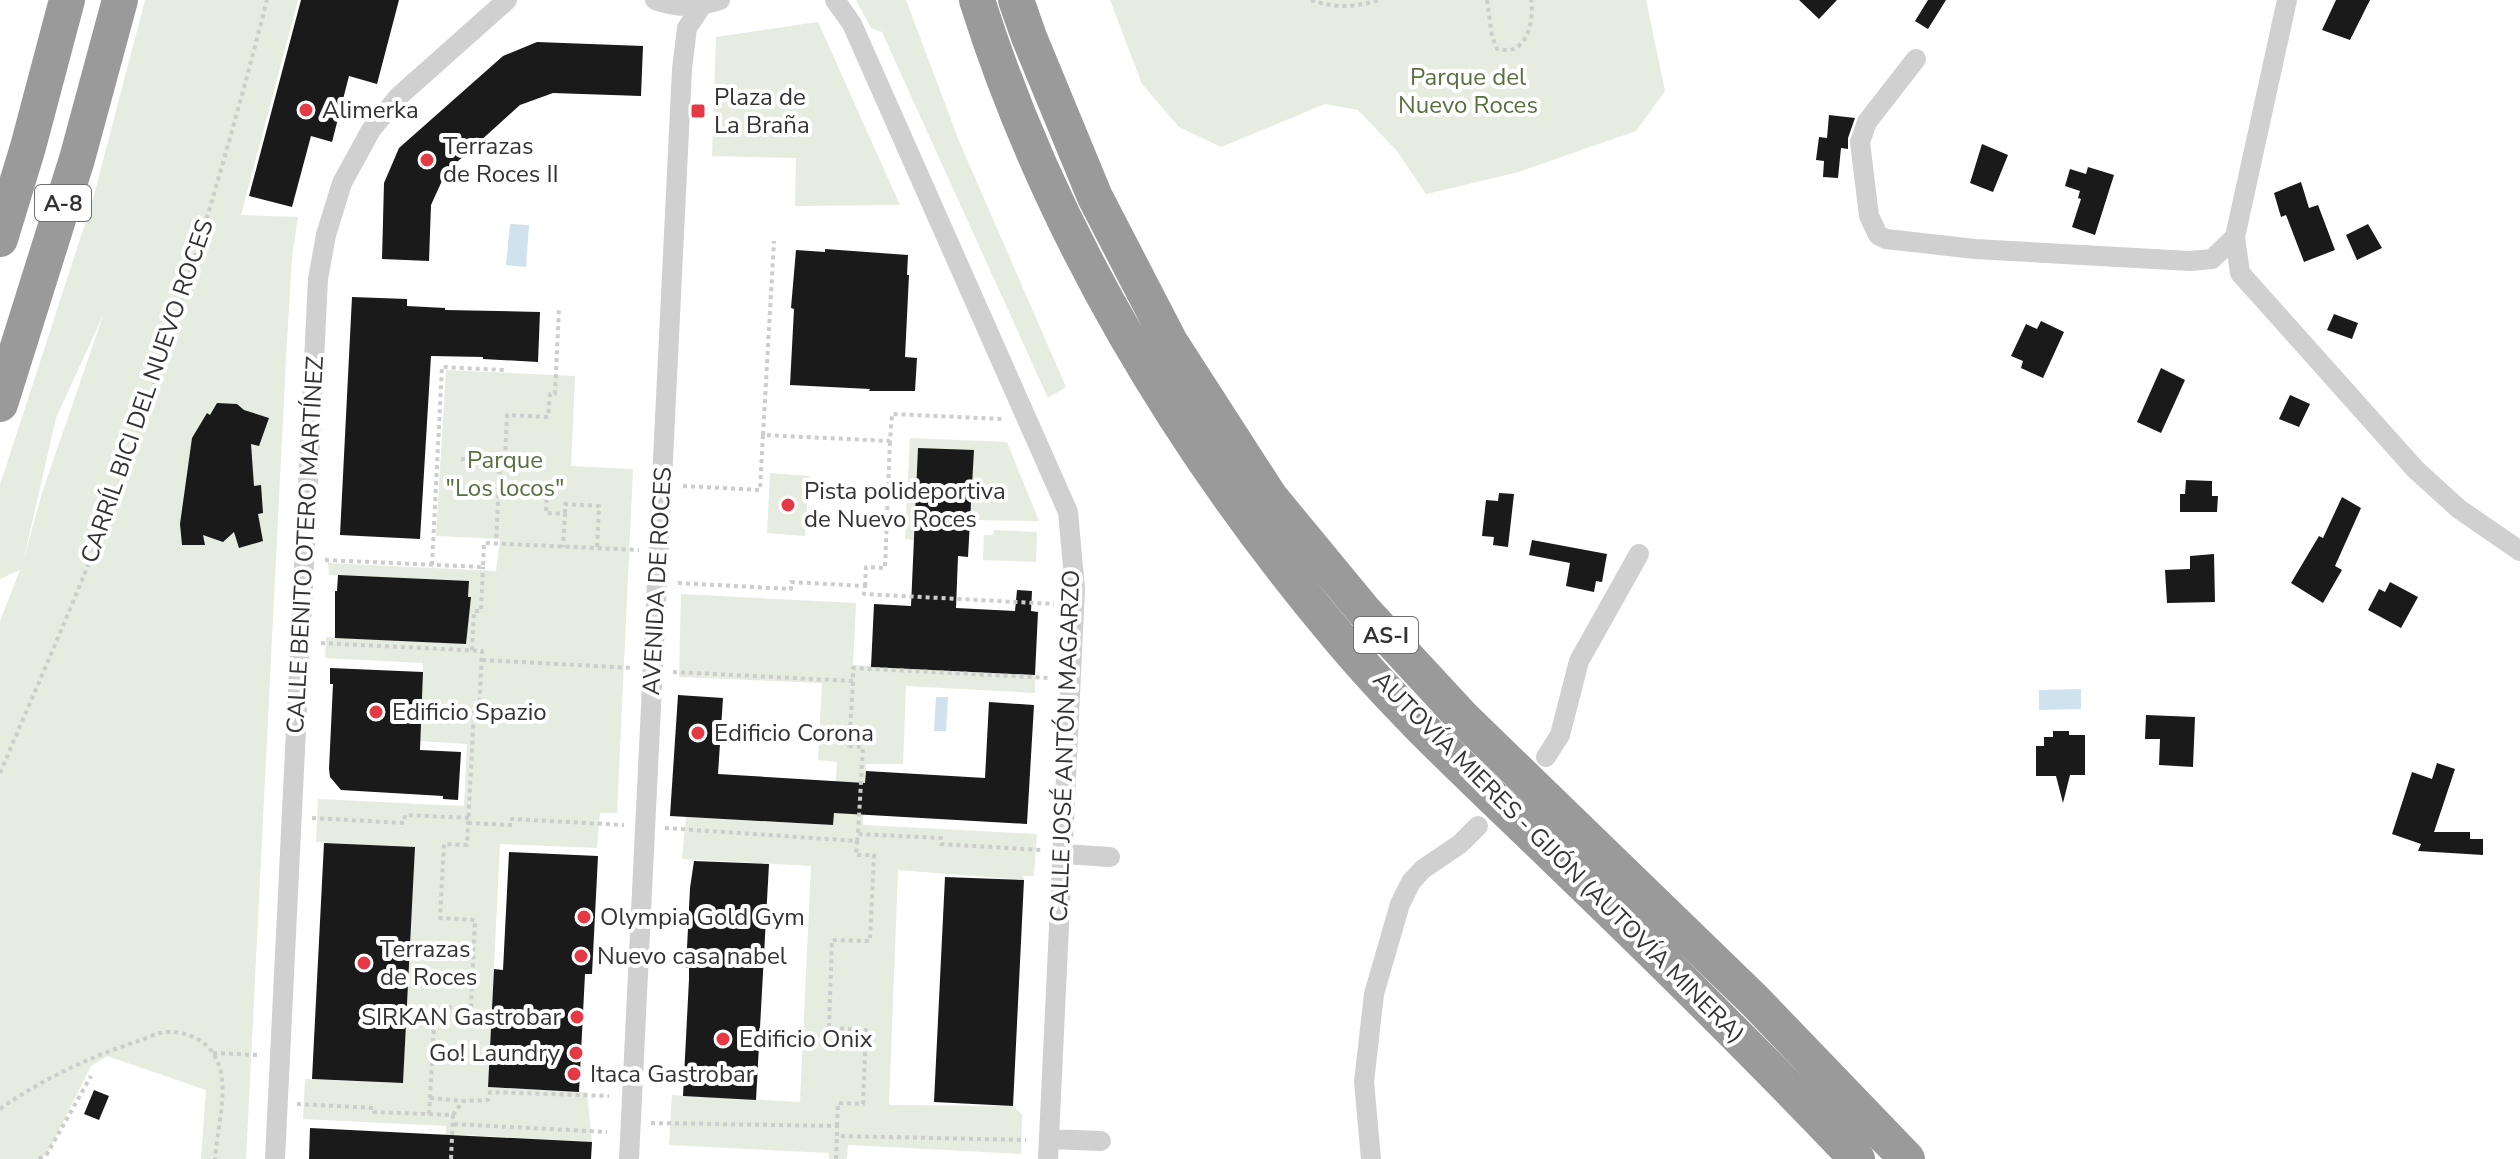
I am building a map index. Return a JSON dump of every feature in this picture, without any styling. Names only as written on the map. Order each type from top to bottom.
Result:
[{"type":"highway","name":"A-8","points":[[0,239],[67,0]]},
{"type":"highway","name":"A-8","points":[[0,404],[77,159],[120,0]]},
{"type":"highway","name":"AUTOVÍA MIERES - GIJÓN (AUTOVÍA MINERA)","points":[[977,0],[992,48],[1058,205],[1139,359],[1240,513],[1338,636],[1439,745],[1730,1026],[1857,1159]]},
{"type":"highway","name":"AS-I","points":[[1016,0],[1102,210],[1170,342],[1270,497],[1364,611],[1463,718],[1754,1000],[1907,1159]]},
{"type":"street","name":"CALLE BENITO OTERO MARTÍNEZ","points":[[275,1159],[318,279],[326,235],[342,183],[371,130],[398,97],[507,0]]},
{"type":"street","points":[[655,0],[674,7],[710,3]]},
{"type":"street","name":"CALLE JOSÉ ANTÓN MAGARZO","points":[[835,0],[852,24],[1068,512],[1075,589],[1049,1149]]},
{"type":"street","points":[[2287,0],[2235,237],[2240,273],[2416,470],[2459,509],[2520,551]]},
{"type":"street","name":"AVENIDA DE ROCES","points":[[629,1159],[682,69],[687,28],[710,3]]},
{"type":"street","points":[[1916,59],[1867,122],[1860,142],[1869,216],[1873,228],[1886,239],[1975,249],[2190,261],[2212,259],[2235,237]]},
{"type":"street","points":[[1546,757],[1560,735],[1579,661],[1639,554]]},
{"type":"street","points":[[1371,1159],[1364,1082],[1374,994],[1400,904],[1411,882],[1423,869],[1460,844],[1478,826]]},
{"type":"street","points":[[1063,854],[1110,857]]},
{"type":"street","points":[[1049,1149],[1101,1141]]},
{"type":"path","name":"CARRÍL BICI DEL NUEVO ROCES","points":[[0,773],[92,555],[172,333],[237,120],[267,0]]},
{"type":"path","points":[[1311,0],[1332,7],[1362,5],[1378,0]]},
{"type":"path","points":[[1487,0],[1497,49],[1510,50],[1523,43],[1532,20],[1531,0]]},
{"type":"path","points":[[683,486],[760,490],[774,241]]},
{"type":"path","points":[[461,459],[505,461],[507,415],[548,417],[550,394],[555,394],[559,308]]},
{"type":"path","points":[[432,565],[442,367],[504,370]]},
{"type":"path","points":[[1002,419],[892,414],[885,568],[866,567],[864,594],[1054,604]]},
{"type":"path","points":[[763,435],[890,441]]},
{"type":"path","points":[[496,544],[500,461]]},
{"type":"path","points":[[498,489],[547,492],[546,513],[565,514]]},
{"type":"path","points":[[563,547],[565,504],[599,506],[597,548]]},
{"type":"path","points":[[472,650],[474,611],[481,611],[484,543],[639,550]]},
{"type":"path","points":[[325,560],[483,567]]},
{"type":"path","points":[[678,583],[791,589],[791,582],[865,586]]},
{"type":"path","points":[[321,643],[482,651],[479,712],[474,712],[467,845],[444,844],[440,918],[475,920],[471,1008],[435,1007],[429,1115]]},
{"type":"path","points":[[482,660],[633,668]]},
{"type":"path","points":[[836,1159],[838,1103],[863,1104],[866,1030],[829,1028],[832,940],[870,941],[874,855],[856,855],[863,747],[849,746],[853,668],[1050,678]]},
{"type":"path","points":[[673,672],[853,681]]},
{"type":"path","points":[[312,818],[404,823],[405,815],[512,825],[512,819],[624,825]]},
{"type":"path","points":[[665,828],[857,841]]},
{"type":"path","points":[[858,834],[941,838],[941,844],[1041,850]]},
{"type":"path","points":[[0,1109],[69,1068],[164,1032],[182,1033],[200,1039],[213,1053],[221,1073],[215,1159]]},
{"type":"path","points":[[213,1053],[257,1055]]},
{"type":"path","points":[[39,1159],[47,1154],[91,1076]]},
{"type":"path","points":[[430,1098],[488,1100],[490,1092],[609,1096]]},
{"type":"path","points":[[451,1159],[453,1115],[463,1101]]},
{"type":"path","points":[[297,1104],[374,1108],[374,1112],[453,1115]]},
{"type":"path","points":[[651,1123],[837,1126]]},
{"type":"path","points":[[453,1124],[607,1132]]},
{"type":"path","points":[[837,1136],[1026,1140]]},
{"type":"green space","points":[[145,0],[298,0],[241,215],[298,217],[292,257],[286,358],[246,1159],[201,1159],[206,1090],[107,1056],[91,1066],[47,1154],[39,1159],[0,1159],[0,621],[20,570],[0,579],[0,485],[93,199]],"holes":[[[104,313],[42,493],[23,562],[56,418]]]},
{"type":"green space","points":[[856,0],[906,0],[959,141],[1066,387],[1048,398],[882,32],[871,28]]},
{"type":"green space","name":"Parque del Nuevo Roces","points":[[1110,0],[1646,0],[1665,91],[1636,131],[1515,173],[1426,194],[1397,151],[1358,110],[1325,104],[1221,147],[1179,127],[1142,84]]},
{"type":"green space","points":[[818,22],[900,205],[795,206],[796,158],[712,156],[716,37]]},
{"type":"green space","name":"Parque \"Los locos\"","points":[[446,370],[575,376],[571,466],[633,469],[617,813],[600,813],[597,848],[500,844],[488,1087],[587,1092],[592,1142],[461,1135],[445,1159],[446,1126],[303,1119],[305,1079],[403,1083],[415,848],[316,842],[318,799],[464,806],[467,744],[420,741],[423,663],[325,658],[326,637],[466,644],[469,581],[329,575],[328,563],[496,571],[500,539],[436,536]]},
{"type":"green space","points":[[910,438],[1007,442],[1039,521],[970,520],[973,451],[919,448],[914,540],[905,539]]},
{"type":"green space","name":"Pista polideportiva de Nuevo Roces","points":[[770,473],[809,476],[805,536],[767,533]]},
{"type":"green space","points":[[994,530],[1037,532],[1036,562],[983,560],[984,535],[993,535]]},
{"type":"green space","points":[[681,594],[856,603],[853,665],[1035,675],[1035,693],[906,686],[903,764],[866,764],[863,825],[1037,834],[1034,876],[1023,876],[1024,880],[898,870],[889,1105],[1013,1106],[1022,1114],[1021,1154],[848,1145],[847,1159],[829,1159],[829,1153],[669,1145],[672,1095],[800,1102],[811,866],[682,859],[686,817],[833,825],[837,762],[818,760],[822,683],[679,677]]},
{"type":"water","points":[[510,224],[529,225],[526,267],[506,265]]},
{"type":"water","points":[[2081,689],[2081,709],[2039,710],[2039,690]]},
{"type":"water","points":[[936,697],[948,697],[946,731],[934,731]]},
{"type":"building","name":"Alimerka","points":[[301,0],[399,0],[377,84],[349,76],[332,142],[311,136],[292,207],[249,196]]},
{"type":"building","points":[[1799,0],[1837,0],[1819,19]]},
{"type":"building","points":[[1928,0],[1946,0],[1928,29],[1915,21]]},
{"type":"building","points":[[2336,0],[2370,0],[2350,40],[2322,30]]},
{"type":"building","name":"Terrazas de Roces II","points":[[537,42],[643,46],[641,96],[553,93],[520,105],[446,172],[431,205],[429,261],[382,259],[384,183],[399,148],[503,56]]},
{"type":"building","points":[[1829,115],[1855,118],[1848,138],[1848,149],[1841,148],[1838,178],[1823,177],[1824,161],[1816,160],[1819,137],[1827,138]]},
{"type":"building","points":[[1982,144],[2008,155],[1993,192],[1970,183]]},
{"type":"building","points":[[2088,167],[2114,175],[2095,235],[2072,227],[2081,199],[2078,198],[2080,191],[2065,186],[2070,169],[2086,174]]},
{"type":"building","points":[[2301,182],[2309,208],[2318,205],[2335,250],[2304,262],[2286,215],[2281,217],[2274,193]]},
{"type":"building","points":[[2368,224],[2382,248],[2357,260],[2346,235]]},
{"type":"building","points":[[825,249],[908,255],[905,357],[917,358],[915,391],[790,385],[794,309],[791,308],[796,250],[825,252]]},
{"type":"building","points":[[352,297],[407,299],[407,306],[445,310],[540,312],[538,362],[431,356],[420,539],[340,535]]},
{"type":"building","points":[[2334,314],[2358,323],[2352,339],[2327,330]]},
{"type":"building","points":[[2041,321],[2064,332],[2043,378],[2021,368],[2023,361],[2011,356],[2026,324],[2037,329]]},
{"type":"building","points":[[2161,368],[2185,380],[2161,433],[2137,422]]},
{"type":"building","points":[[2290,395],[2310,404],[2299,427],[2279,419]]},
{"type":"building","points":[[217,403],[237,404],[244,410],[269,418],[259,446],[251,444],[254,486],[261,485],[263,513],[258,514],[263,541],[239,548],[234,532],[223,542],[203,535],[205,545],[182,545],[180,524],[192,438]]},
{"type":"building","points":[[918,448],[974,450],[968,557],[958,556],[956,608],[1015,611],[1017,590],[1032,591],[1031,611],[1038,612],[1035,675],[871,667],[874,604],[911,606]]},
{"type":"building","points":[[2186,480],[2212,481],[2212,496],[2218,496],[2217,512],[2180,512],[2180,494],[2185,494]]},
{"type":"building","points":[[1499,493],[1514,494],[1508,547],[1493,545],[1494,537],[1482,536],[1486,500],[1498,501]]},
{"type":"building","points":[[2342,497],[2361,508],[2335,566],[2342,570],[2323,603],[2291,583],[2319,536],[2323,538]]},
{"type":"building","points":[[1532,540],[1607,554],[1602,582],[1596,581],[1594,592],[1566,586],[1570,563],[1529,555]]},
{"type":"building","points":[[2214,554],[2215,602],[2167,603],[2165,570],[2190,569],[2190,556]]},
{"type":"building","points":[[338,575],[469,581],[468,597],[471,597],[466,644],[335,638]]},
{"type":"building","points":[[2390,582],[2418,597],[2401,628],[2368,610],[2379,589],[2385,592]]},
{"type":"building","name":"Edificio Spazio","points":[[330,668],[423,672],[420,750],[461,752],[458,800],[443,799],[443,796],[341,790],[330,777],[329,769],[333,684],[330,684]]},
{"type":"building","points":[[678,695],[723,698],[718,774],[865,783],[866,771],[985,778],[989,702],[1034,705],[1027,824],[834,813],[833,825],[670,816]]},
{"type":"building","points":[[2146,715],[2195,717],[2193,767],[2159,765],[2160,739],[2145,739]]},
{"type":"building","points":[[2053,731],[2085,735],[2085,775],[2070,775],[2063,803],[2056,776],[2036,776],[2036,746],[2044,746],[2044,737],[2053,737]]},
{"type":"building","points":[[2437,763],[2455,769],[2434,832],[2470,832],[2470,839],[2483,839],[2483,855],[2418,851],[2421,844],[2392,834],[2412,772],[2432,779]]},
{"type":"building","name":"Terrazas de Roces","points":[[324,843],[415,847],[403,1083],[312,1079]]},
{"type":"building","points":[[509,852],[598,856],[592,974],[585,974],[579,1092],[488,1087],[494,969],[503,970]]},
{"type":"building","points":[[694,861],[769,864],[756,1100],[683,1096],[689,979],[689,968],[686,968]]},
{"type":"building","points":[[945,877],[1024,880],[1013,1106],[934,1102]]},
{"type":"building","points":[[94,1090],[109,1096],[99,1120],[84,1114]]},
{"type":"building","points":[[310,1128],[592,1142],[591,1159],[309,1159]]},
{"type":"place","name":"Alimerka","points":[[306,110]]},
{"type":"place","name":"Plaza de La Braña","points":[[698,111]]},
{"type":"place","name":"Terrazas de Roces II","points":[[427,160]]},
{"type":"place","name":"Pista polideportiva de Nuevo Roces","points":[[788,505]]},
{"type":"place","name":"Edificio Spazio","points":[[376,712]]},
{"type":"place","name":"Edificio Corona","points":[[698,733]]},
{"type":"place","name":"Olympia Gold Gym","points":[[584,917]]},
{"type":"place","name":"Nuevo casa nabel","points":[[581,956]]},
{"type":"place","name":"Terrazas de Roces","points":[[364,963]]},
{"type":"place","name":"SIRKAN Gastrobar","points":[[577,1017]]},
{"type":"place","name":"Edificio Onix","points":[[723,1039]]},
{"type":"place","name":"Go! Laundry","points":[[576,1053]]},
{"type":"place","name":"Itaca Gastrobar","points":[[574,1074]]}]
